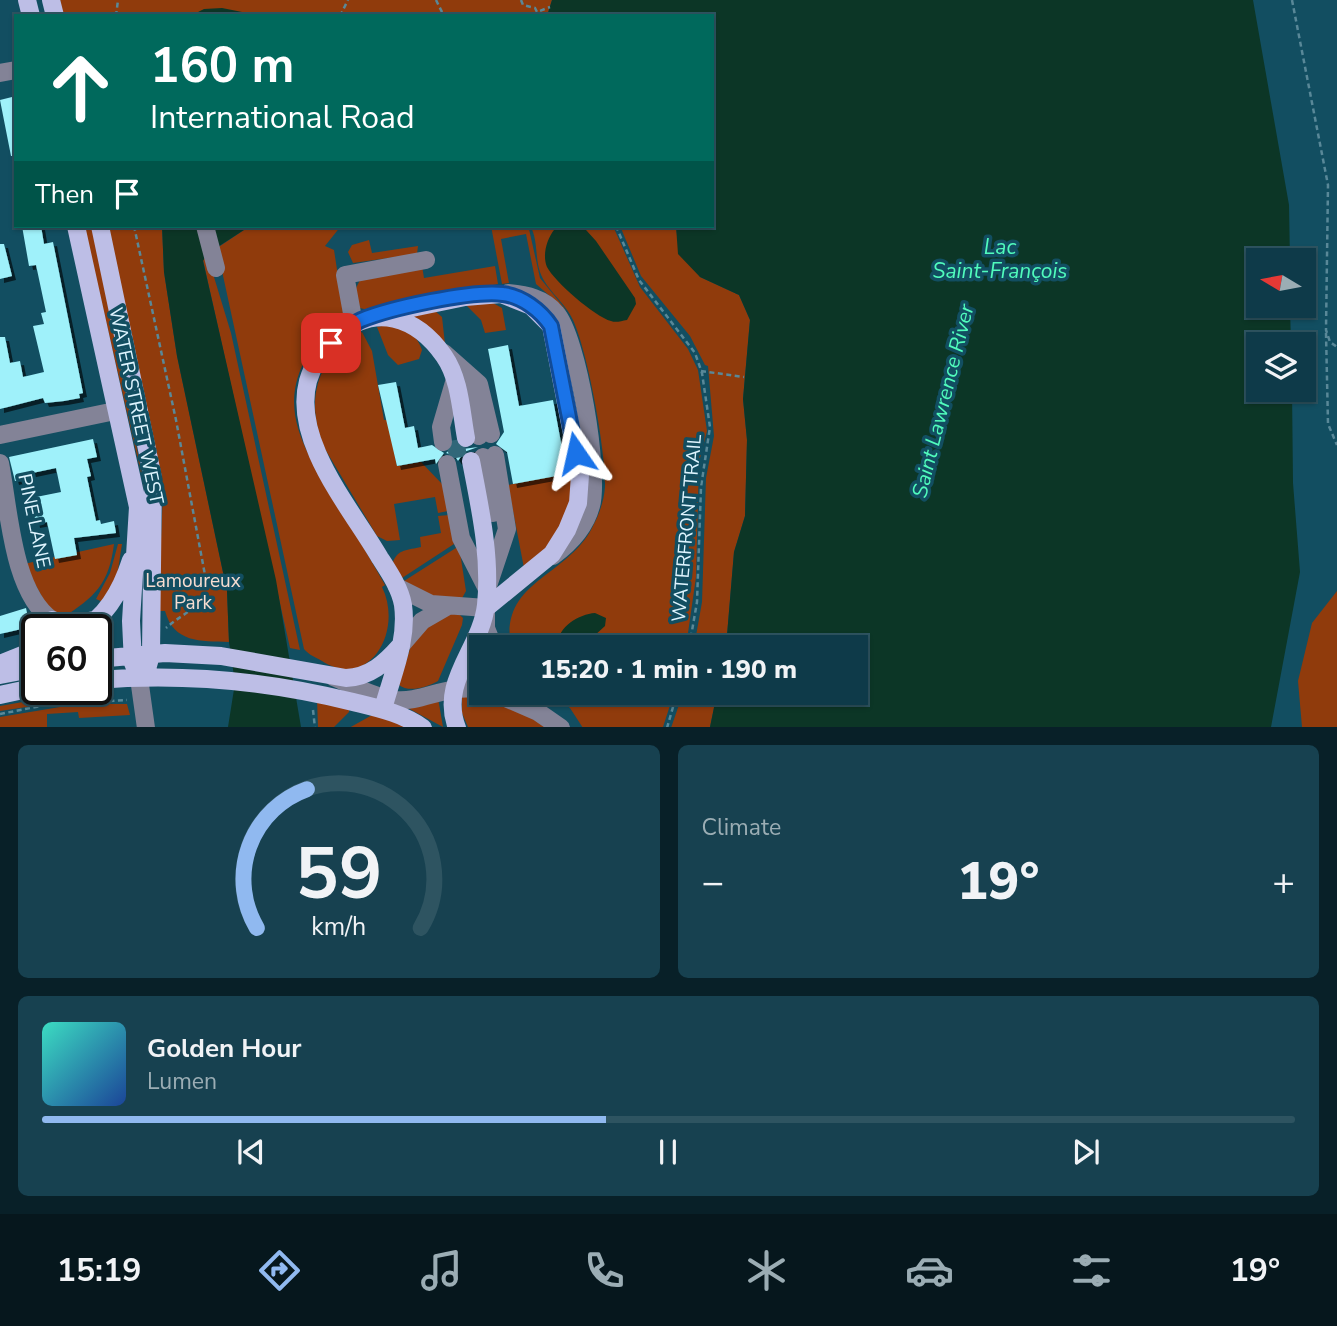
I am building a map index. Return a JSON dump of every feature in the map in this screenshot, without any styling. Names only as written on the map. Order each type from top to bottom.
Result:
[{"type":"main road","name":"WATER STREET WEST","points":[[76,228],[115,411],[135,487],[138,537],[131,621],[132,656],[139,678]]},
{"type":"main road","name":"WATER STREET WEST","points":[[100,228],[153,478],[158,654],[139,678]]},
{"type":"main road","points":[[384,703],[403,643],[403,604],[397,587],[316,451],[306,423],[306,394],[315,362],[331,343],[354,324],[374,316],[452,299],[501,294],[531,306],[551,326],[580,475],[580,489],[574,517],[560,543],[544,562],[485,592]]},
{"type":"main road","points":[[374,316],[405,322],[438,349],[456,372],[467,438]]},
{"type":"main road","points":[[457,727],[451,704],[453,687],[485,592],[485,539],[471,460]]},
{"type":"main road","points":[[101,614],[125,578],[138,537]]},
{"type":"main road","points":[[112,658],[158,654],[221,656],[352,678],[370,673],[388,660],[403,643]]},
{"type":"main road","points":[[0,664],[21,655]]},
{"type":"main road","points":[[0,675],[21,671]]},
{"type":"main road","points":[[112,679],[223,680],[311,697],[384,703],[423,727]]},
{"type":"main road","points":[[0,695],[21,690]]},
{"type":"street","points":[[206,228],[216,268]]},
{"type":"street","points":[[354,324],[345,275],[426,260]]},
{"type":"street","points":[[501,294],[528,296],[544,302],[558,314],[571,337],[595,471],[587,518],[566,546],[544,562]]},
{"type":"street","points":[[456,372],[482,389],[467,438],[442,427],[456,372]]},
{"type":"street","points":[[0,435],[115,411]]},
{"type":"street","points":[[471,460],[499,544],[498,558],[485,592],[486,628],[489,635]]},
{"type":"street","name":"PINE LANE","points":[[0,463],[20,570],[29,595],[46,614]]},
{"type":"street","points":[[397,587],[424,603],[447,606]]},
{"type":"street","points":[[403,643],[422,621],[447,606],[485,592]]},
{"type":"street","points":[[330,676],[384,703],[453,687],[469,689]]},
{"type":"street","points":[[139,678],[146,727]]},
{"type":"street","points":[[518,705],[557,724]]},
{"type":"street","points":[[539,705],[557,724]]},
{"type":"path","points":[[522,0],[523,5],[537,12],[550,7]]},
{"type":"path","points":[[1292,0],[1328,185],[1325,319],[1328,424],[1337,445]]},
{"type":"path","points":[[134,228],[176,420],[205,575],[205,592],[200,602],[167,627],[158,654]]},
{"type":"path","name":"WATERFRONT TRAIL","points":[[617,228],[639,280],[695,353],[701,371],[710,427],[701,487],[697,602],[691,635]]},
{"type":"path","points":[[1325,319],[1328,337],[1337,347]]},
{"type":"path","points":[[701,371],[744,377]]},
{"type":"path","points":[[311,697],[315,727]]},
{"type":"path","points":[[0,715],[83,701],[141,700]]},
{"type":"path","points":[[667,727],[673,705]]},
{"type":"green space","points":[[60,0],[552,0],[548,14],[63,14]]},
{"type":"green space","points":[[84,228],[92,228],[147,499]]},
{"type":"green space","name":"Lamoureux Park","points":[[108,228],[162,228],[164,272],[177,356],[227,591],[229,642],[198,640],[182,635],[169,621],[165,611],[158,611],[163,492]]},
{"type":"green space","points":[[247,228],[339,228],[325,246],[334,250],[344,315],[303,364],[296,383],[294,402],[296,419],[308,454],[385,585],[382,587],[388,604],[388,622],[385,638],[378,652],[367,663],[354,668],[339,668],[304,649],[217,248]]},
{"type":"green space","points":[[491,228],[528,228],[540,278],[566,310],[536,284],[526,234],[501,239],[509,283],[502,284]]},
{"type":"green space","points":[[531,228],[614,228],[640,287],[688,349],[698,370],[707,431],[699,462],[696,577],[688,635],[510,635],[515,608],[524,594],[581,545],[592,528],[605,487],[599,427],[579,335],[570,314],[547,285],[537,261]]},
{"type":"green space","points":[[621,228],[676,228],[677,235],[700,277],[739,295],[750,320],[743,399],[747,440],[745,516],[734,552],[727,635],[696,635],[702,602],[706,478],[714,436],[708,366],[690,336],[641,276]]},
{"type":"green space","points":[[369,240],[372,253],[418,246],[417,254],[353,263],[348,252],[352,245]]},
{"type":"green space","points":[[207,254],[231,333],[300,650],[290,648],[203,260]]},
{"type":"green space","points":[[422,266],[424,278],[495,266],[498,284],[368,310],[360,308],[355,290],[360,280]]},
{"type":"green space","points":[[493,303],[502,308],[506,330],[485,333],[481,320],[465,304]]},
{"type":"green space","points":[[434,310],[442,317],[445,344],[407,314]]},
{"type":"green space","points":[[387,325],[413,335],[422,350],[419,359],[398,365],[388,355],[377,327]]},
{"type":"green space","points":[[362,332],[372,351],[384,420],[393,419],[390,431],[397,466],[421,462],[444,486],[448,511],[438,513],[435,497],[394,504],[400,540],[387,541],[377,536],[325,449],[315,415],[318,382],[325,367],[346,342]]},
{"type":"green space","points":[[572,472],[573,492],[557,538],[524,568],[508,485]]},
{"type":"green space","points":[[449,515],[454,544],[402,578],[393,562],[395,558],[404,551],[421,547],[420,537],[441,533],[438,516]]},
{"type":"green space","points":[[114,544],[112,558],[99,588],[68,614],[51,613],[24,564]]},
{"type":"green space","points":[[118,544],[122,544],[117,576],[103,602],[96,599],[110,573]]},
{"type":"green space","points":[[459,546],[466,591],[461,600],[436,599],[404,581]]},
{"type":"green space","points":[[1337,591],[1337,727],[1302,727],[1298,681],[1312,623]]},
{"type":"green space","points":[[458,613],[463,618],[462,625],[438,681],[413,689],[399,685],[412,642],[439,614]]},
{"type":"green space","points":[[462,692],[469,694],[469,705],[508,705],[547,727],[468,727],[462,713]]},
{"type":"green space","points":[[438,698],[443,727],[406,707]]},
{"type":"green space","points":[[317,699],[349,707],[349,712],[334,727],[318,727]]},
{"type":"green space","points":[[21,702],[21,705],[39,705],[0,711],[0,706]]},
{"type":"green space","points":[[112,704],[127,704],[130,715],[79,718],[78,712],[47,714],[47,727],[0,727],[0,717],[72,705]]},
{"type":"green space","points":[[566,705],[670,705],[663,727],[582,727]]},
{"type":"green space","points":[[679,705],[715,705],[710,727],[671,727]]},
{"type":"green space","points":[[374,714],[406,727],[351,727]]},
{"type":"water","name":"Lac Saint-François","points":[[552,0],[1253,0],[1289,205],[1290,248],[1246,248],[1246,318],[1290,318],[1291,332],[1246,332],[1246,402],[1292,402],[1293,483],[1300,572],[1271,727],[710,727],[715,705],[868,705],[868,635],[727,635],[734,552],[745,516],[747,440],[743,399],[750,320],[739,295],[700,277],[678,254],[676,228],[714,228],[714,14],[548,14]]},
{"type":"water","points":[[222,8],[252,14],[194,14],[204,9]]},
{"type":"water","points":[[162,228],[247,228],[207,254],[203,261],[276,580],[301,727],[228,727],[235,683],[229,642],[227,591],[177,356],[164,272]]},
{"type":"water","points":[[579,228],[586,230],[596,241],[635,298],[636,304],[627,320],[613,322],[595,313],[551,273],[547,267],[545,252],[554,230]]},
{"type":"water","points":[[595,613],[606,618],[605,626],[595,635],[560,635],[575,619]]},
{"type":"building","points":[[14,96],[14,156],[11,156],[0,100]]},
{"type":"building","points":[[22,228],[41,228],[44,244],[53,242],[83,393],[79,394],[80,398],[45,403],[43,398],[0,409],[0,337],[5,337],[10,363],[20,361],[23,377],[44,372],[33,326],[44,324],[41,313],[46,312],[36,265],[29,266]]},
{"type":"building","points":[[0,244],[4,244],[12,276],[0,279]]},
{"type":"building","points":[[508,345],[519,406],[553,400],[567,474],[513,484],[507,452],[496,444],[504,432],[488,349]]},
{"type":"building","points":[[396,382],[405,428],[414,426],[418,448],[432,445],[444,453],[436,464],[435,459],[397,466],[378,385]]},
{"type":"building","points":[[93,439],[97,457],[87,459],[91,476],[87,477],[96,521],[100,520],[101,524],[114,521],[116,533],[74,538],[77,555],[55,559],[47,522],[36,524],[31,498],[61,492],[56,468],[23,475],[24,479],[15,481],[9,457]]},
{"type":"building","points":[[454,441],[463,449],[478,447],[464,452],[458,461],[455,456],[446,453],[453,447]]},
{"type":"building","points":[[26,608],[27,614],[21,614],[21,629],[0,634],[0,616]]},
{"type":"tunnel","points":[[455,440],[459,462]]},
{"type":"route","points":[[331,343],[362,320],[428,303],[501,294],[519,299],[540,312],[551,326],[576,453]]},
{"type":"water label","name":"Saint Lawrence River","points":[[943,401]]}]
